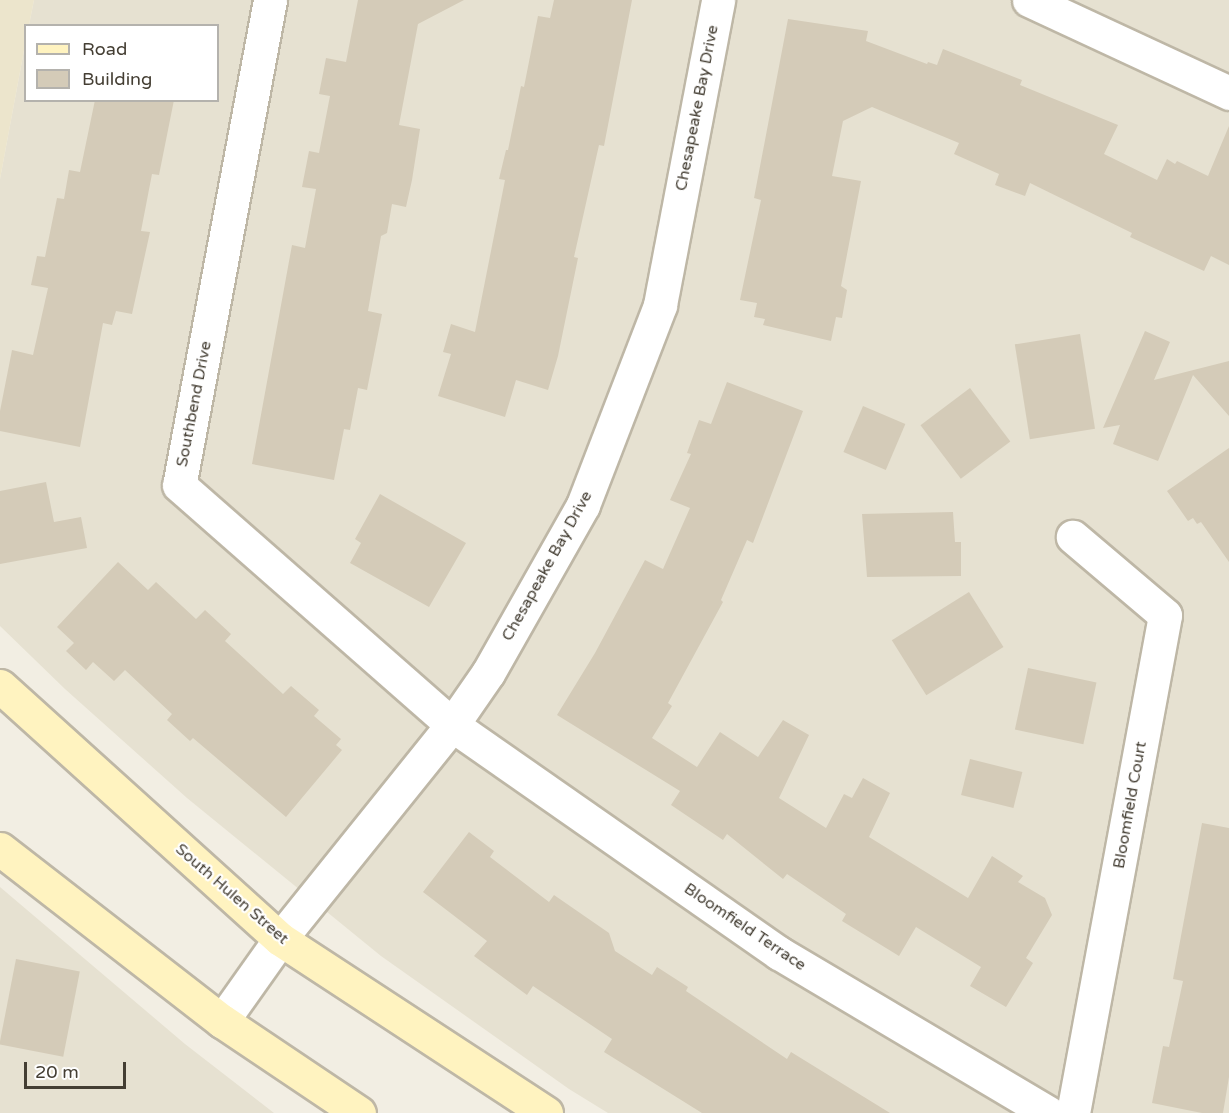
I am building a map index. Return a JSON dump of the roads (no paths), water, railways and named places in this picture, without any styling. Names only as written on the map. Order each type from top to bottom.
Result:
[{"type":"main road","name":"South Hulen Street","points":[[0,686],[280,939],[546,1113]]},
{"type":"main road","points":[[0,849],[222,1021],[359,1113]]},
{"type":"street","name":"Southbend Drive","points":[[270,0],[178,485],[452,725]]},
{"type":"street","name":"Chesapeake Bay Drive","points":[[222,1021],[280,939],[452,725],[488,673],[583,505],[660,305],[718,0]]},
{"type":"street","points":[[1029,0],[1229,93]]},
{"type":"street","name":"Bloomfield Court","points":[[1073,537],[1165,615],[1073,1113]]},
{"type":"street","name":"Bloomfield Terrace","points":[[452,725],[779,953],[1048,1113]]}]
